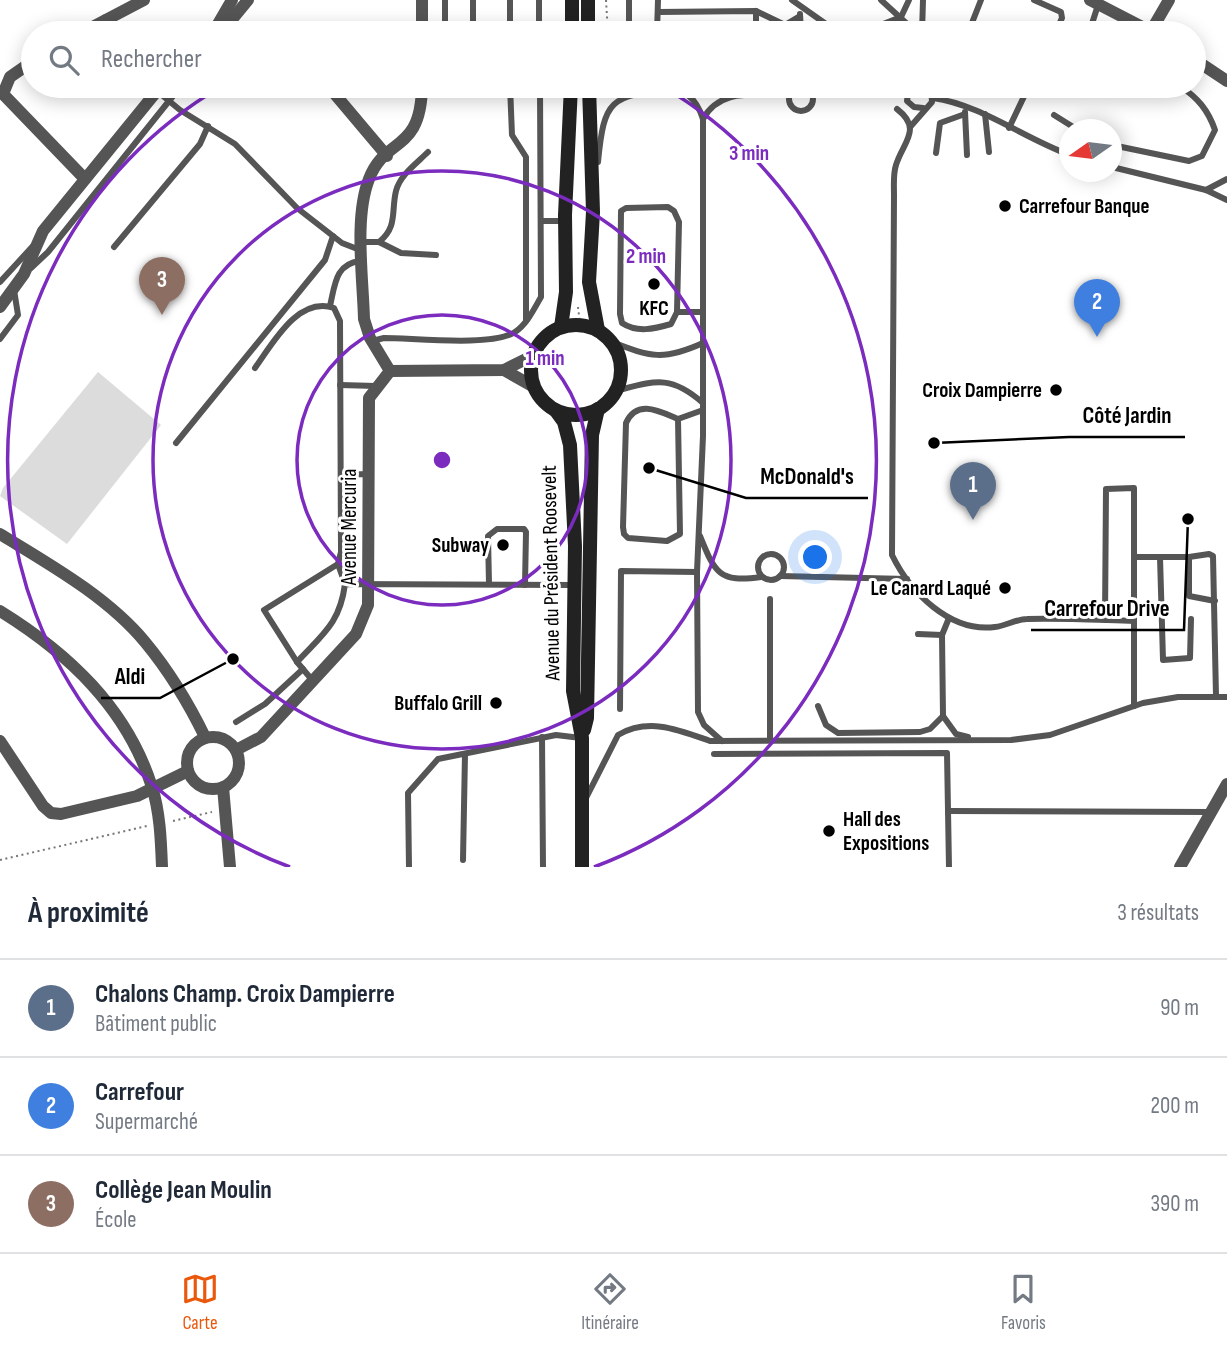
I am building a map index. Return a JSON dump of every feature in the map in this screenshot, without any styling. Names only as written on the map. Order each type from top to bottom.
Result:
[{"type":"main road","points":[[572,0],[572,21]]},
{"type":"main road","points":[[588,21],[589,0]]},
{"type":"main road","points":[[561,327],[566,292],[565,221],[570,98]]},
{"type":"main road","points":[[589,98],[593,212],[589,282],[598,330]]},
{"type":"main road","points":[[580,324],[598,330],[612,342],[621,366],[615,391],[598,409],[573,415],[556,411],[545,404],[534,387],[530,370],[538,343],[561,327],[580,324]]},
{"type":"main road","name":"Avenue du Président Roosevelt","points":[[582,738],[587,718],[592,435],[598,409]]},
{"type":"main road","name":"Avenue du Président Roosevelt","points":[[556,411],[564,422],[570,445],[574,585],[573,691],[582,738],[582,867]]},
{"type":"street","points":[[106,20],[144,0]]},
{"type":"street","points":[[220,21],[232,0]]},
{"type":"street","points":[[229,21],[248,0]]},
{"type":"street","points":[[422,0],[422,21]]},
{"type":"street","points":[[1158,21],[1169,0]]},
{"type":"street","points":[[1094,2],[1131,21]]},
{"type":"street","points":[[21,69],[10,77],[1,95],[85,179]]},
{"type":"street","points":[[1206,69],[1227,82]]},
{"type":"street","points":[[1214,75],[1227,90]]},
{"type":"street","points":[[0,307],[24,274],[36,243],[151,98]]},
{"type":"street","points":[[338,98],[387,156]]},
{"type":"street","points":[[390,371],[372,341],[364,319],[364,197],[369,178],[376,166],[417,125],[422,98]]},
{"type":"street","points":[[376,386],[390,371],[503,370],[532,356]]},
{"type":"street","points":[[503,370],[534,387]]},
{"type":"street","name":"Avenue Mercuria","points":[[236,750],[261,737],[313,681],[356,634],[368,606],[369,398],[376,386]]},
{"type":"street","points":[[0,534],[101,602],[144,641],[190,706],[205,737]]},
{"type":"street","points":[[0,611],[64,655],[106,699],[137,752],[152,788],[162,867]]},
{"type":"street","points":[[205,737],[223,738],[236,750],[239,758],[236,775],[223,787],[206,788],[192,779],[188,771],[188,755],[197,741],[205,737]]},
{"type":"street","points":[[0,741],[43,806],[51,813],[61,814],[137,796],[188,771]]},
{"type":"street","points":[[1180,867],[1227,784]]},
{"type":"street","points":[[223,787],[227,808],[230,867]]},
{"type":"lane","points":[[445,0],[445,21]]},
{"type":"lane","points":[[473,0],[473,21]]},
{"type":"lane","points":[[510,0],[510,21]]},
{"type":"lane","points":[[539,0],[539,21]]},
{"type":"lane","points":[[589,0],[593,21]]},
{"type":"lane","points":[[628,21],[629,0]]},
{"type":"lane","points":[[657,21],[658,0]]},
{"type":"lane","points":[[792,0],[799,2],[819,21]]},
{"type":"lane","points":[[881,0],[905,21]]},
{"type":"lane","points":[[891,21],[901,17],[909,0]]},
{"type":"lane","points":[[922,21],[923,0]]},
{"type":"lane","points":[[973,21],[981,0]]},
{"type":"lane","points":[[1034,0],[1061,12],[1061,21]]},
{"type":"lane","points":[[799,2],[800,21]]},
{"type":"lane","points":[[1091,21],[1094,2]]},
{"type":"lane","points":[[657,12],[756,11],[777,21]]},
{"type":"lane","points":[[756,11],[756,21]]},
{"type":"lane","points":[[792,21],[800,16]]},
{"type":"lane","points":[[167,98],[235,144],[297,208],[333,236],[362,252]]},
{"type":"lane","points":[[24,274],[48,252],[171,98]]},
{"type":"lane","points":[[510,98],[512,135],[526,158],[527,321]]},
{"type":"lane","points":[[372,341],[384,338],[499,340],[516,332],[527,321],[541,297],[540,98]]},
{"type":"lane","points":[[593,212],[600,132],[608,111],[620,98]]},
{"type":"lane","points":[[693,98],[703,119],[703,407],[698,572],[698,712],[704,725],[722,741]]},
{"type":"lane","points":[[703,119],[716,101],[730,98]]},
{"type":"lane","points":[[790,98],[790,104],[799,111],[811,105],[812,98]]},
{"type":"lane","points":[[909,98],[910,105],[923,108]]},
{"type":"lane","points":[[1059,150],[964,104],[933,98],[911,126],[910,135],[895,166],[891,291],[892,555],[907,579],[940,614],[970,627],[996,627],[1022,619],[1134,621]]},
{"type":"lane","points":[[1009,128],[1023,98]]},
{"type":"lane","points":[[1122,147],[1189,161],[1202,156],[1215,130],[1209,113],[1196,98]]},
{"type":"lane","points":[[964,104],[967,155]]},
{"type":"lane","points":[[897,109],[906,116],[911,126]]},
{"type":"lane","points":[[936,153],[940,123],[965,114]]},
{"type":"lane","points":[[985,114],[989,152]]},
{"type":"lane","points":[[1054,115],[1060,119]]},
{"type":"lane","points":[[114,247],[200,144],[208,126]]},
{"type":"lane","points":[[111,146],[111,174]]},
{"type":"lane","points":[[330,306],[337,273],[388,235],[395,219],[397,191],[403,178],[428,152]]},
{"type":"lane","points":[[526,158],[540,157]]},
{"type":"lane","points":[[1122,170],[1206,190],[1227,200]]},
{"type":"lane","points":[[1206,190],[1227,179]]},
{"type":"lane","points":[[667,207],[674,211],[679,222],[677,313],[671,324],[654,329],[638,330],[622,323],[619,219],[626,208],[667,207]]},
{"type":"lane","points":[[541,222],[565,221]]},
{"type":"lane","points":[[176,443],[326,260],[333,236]]},
{"type":"lane","points":[[379,242],[401,253],[436,255]]},
{"type":"lane","points":[[0,282],[36,243]]},
{"type":"lane","points":[[0,339],[18,315],[13,290]]},
{"type":"lane","points":[[255,368],[299,315],[313,306],[334,308],[340,321],[341,552],[338,564],[345,584],[342,609],[297,662]]},
{"type":"lane","points":[[677,313],[702,312]]},
{"type":"lane","points":[[612,342],[647,355],[677,355],[702,343]]},
{"type":"lane","points":[[615,391],[666,382],[686,388],[703,407]]},
{"type":"lane","points":[[340,385],[376,386]]},
{"type":"lane","points":[[678,419],[680,534],[667,541],[628,538],[624,534],[626,423],[636,410],[651,408],[678,419],[703,407]]},
{"type":"lane","points":[[341,475],[368,474]]},
{"type":"lane","points":[[1105,620],[1106,489],[1134,488],[1135,706]]},
{"type":"lane","points":[[489,584],[488,536],[496,529],[524,529],[525,584]]},
{"type":"lane","points":[[699,534],[710,564],[725,577],[738,580],[761,577],[771,581],[780,576],[907,579]]},
{"type":"lane","points":[[761,577],[758,563],[770,554],[783,562],[780,576]]},
{"type":"lane","points":[[1134,557],[1213,556],[1216,696]]},
{"type":"lane","points":[[1160,557],[1160,650],[1163,660],[1190,658],[1191,619]]},
{"type":"lane","points":[[1189,557],[1189,596],[1215,601]]},
{"type":"lane","points":[[313,681],[297,662],[264,610],[338,564]]},
{"type":"lane","points":[[620,709],[621,571],[698,572]]},
{"type":"lane","points":[[345,584],[574,585]]},
{"type":"lane","points":[[770,599],[770,740]]},
{"type":"lane","points":[[949,618],[942,635],[943,716],[956,734],[978,740]]},
{"type":"lane","points":[[918,634],[942,635]]},
{"type":"lane","points":[[236,722],[265,704],[303,669]]},
{"type":"lane","points":[[581,808],[611,743],[628,729],[661,726],[710,741],[1011,740],[1050,735],[1135,706],[1178,698],[1227,697]]},
{"type":"lane","points":[[818,706],[826,725],[838,733],[920,732],[930,729],[943,716]]},
{"type":"lane","points":[[409,867],[408,793],[438,759],[555,735],[582,738]]},
{"type":"lane","points":[[542,737],[543,867]]},
{"type":"lane","points":[[715,754],[947,753],[950,867]]},
{"type":"lane","points":[[463,860],[465,754]]},
{"type":"lane","points":[[948,811],[1211,812]]},
{"type":"path","points":[[606,0],[607,21]]},
{"type":"path","points":[[0,860],[227,808]]},
{"type":"shaded area","points":[[98,372],[161,425],[67,544],[0,496],[3,488]]},
{"type":"place","name":"Carrefour Banque","points":[[1005,206]]},
{"type":"place","name":"KFC","points":[[654,284]]},
{"type":"place","name":"Collège Jean Moulin","points":[[162,315]]},
{"type":"place","name":"Carrefour","points":[[1097,337]]},
{"type":"place","name":"Croix Dampierre","points":[[1056,390]]},
{"type":"place","name":"Côté Jardin","points":[[934,443]]},
{"type":"place","name":"McDonald's","points":[[649,468]]},
{"type":"place","name":"Carrefour Drive","points":[[1188,519]]},
{"type":"place","name":"Chalons Champ. Croix Dampierre","points":[[973,520]]},
{"type":"place","name":"Subway","points":[[503,545]]},
{"type":"place","name":"Le Canard Laqué","points":[[1005,588]]},
{"type":"place","name":"Aldi","points":[[233,659]]},
{"type":"place","name":"Buffalo Grill","points":[[496,703]]},
{"type":"place","name":"Hall des Expositions","points":[[829,831]]}]
